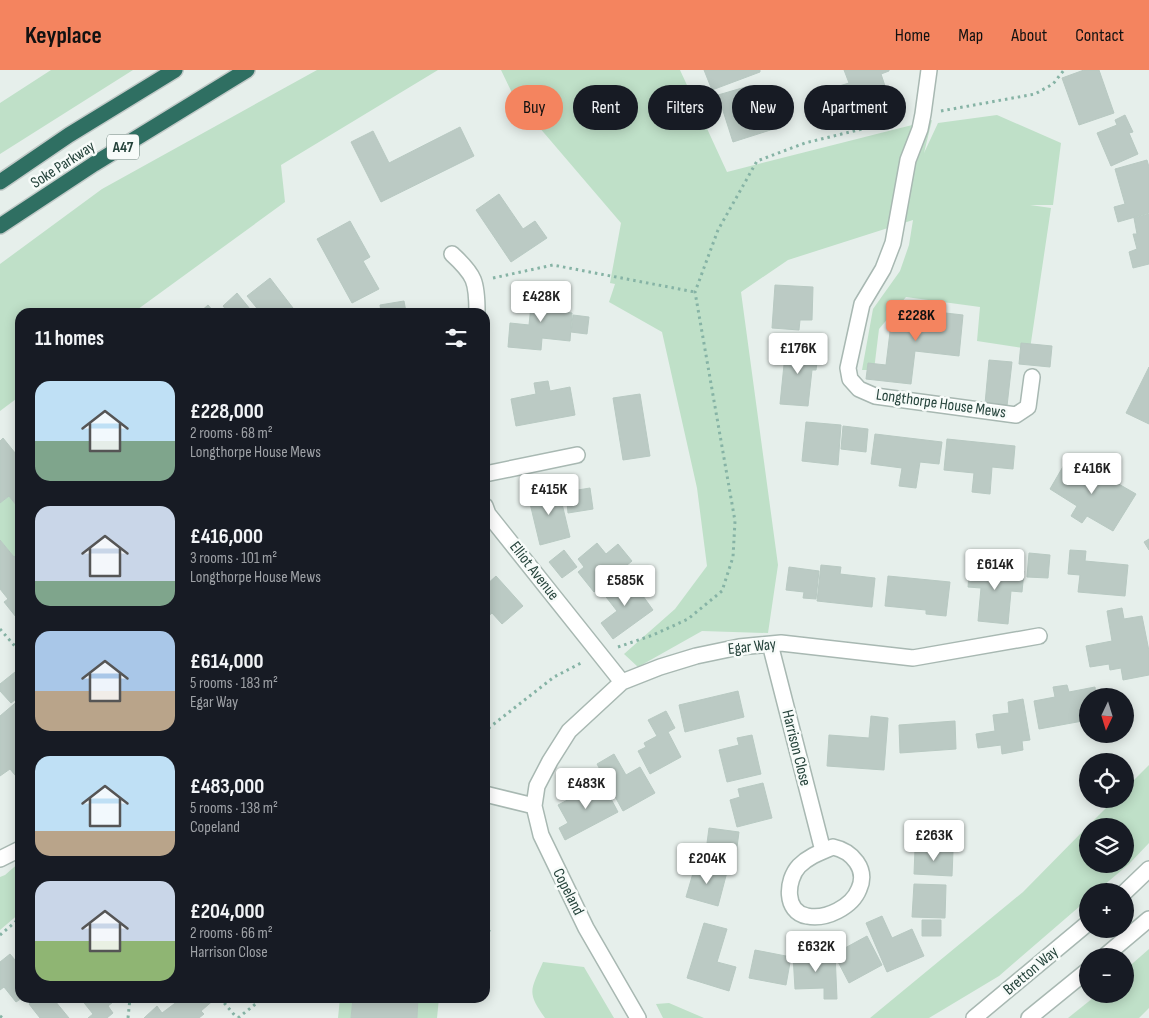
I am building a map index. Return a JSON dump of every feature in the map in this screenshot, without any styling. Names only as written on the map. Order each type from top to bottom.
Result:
[{"type":"highway","name":"Soke Parkway","points":[[0,182],[69,135],[175,70]]},
{"type":"highway","name":"Soke Parkway","points":[[0,226],[94,164],[247,70]]},
{"type":"street","name":"Longthorpe House Mews","points":[[929,70],[920,129],[908,160],[890,254],[862,304],[848,368],[850,379],[859,390],[875,396],[1016,415],[1028,407],[1032,377]]},
{"type":"street","points":[[452,254],[467,268],[475,282],[477,308]]},
{"type":"street","points":[[490,473],[577,455]]},
{"type":"street","name":"Elliot Avenue","points":[[490,517],[622,682]]},
{"type":"street","name":"Egar Way","points":[[534,806],[537,786],[568,731],[622,682],[660,667],[696,656],[739,647],[781,643],[913,658],[1039,636]]},
{"type":"street","name":"Harrison Close","points":[[770,644],[823,851]]},
{"type":"street","points":[[490,795],[534,806]]},
{"type":"street","name":"Copeland","points":[[534,806],[541,835],[552,859],[586,928],[638,1018]]},
{"type":"street","points":[[833,847],[849,852],[858,864],[862,876],[860,889],[852,900],[827,915],[808,916],[800,914],[792,907],[790,899],[790,887],[794,873],[811,856],[823,851],[833,847]]},
{"type":"street","points":[[0,859],[15,852]]},
{"type":"street","points":[[1134,883],[1149,869]]},
{"type":"street","points":[[1115,948],[1149,919]]},
{"type":"street","name":"Bretton Way","points":[[974,1018],[1079,930]]},
{"type":"street","points":[[1029,1018],[1079,977]]},
{"type":"path","points":[[490,727],[554,677],[599,654],[653,635],[688,619],[722,591],[732,557],[735,521],[695,292],[718,230],[757,160],[804,143],[923,114],[1035,94],[1053,84],[1064,70]]},
{"type":"path","points":[[475,282],[553,265],[695,292]]},
{"type":"path","points":[[0,629],[15,646]]},
{"type":"path","points":[[0,935],[15,922]]},
{"type":"path","points":[[128,1018],[130,1003]]},
{"type":"path","points":[[224,1003],[238,1018],[257,1003]]},
{"type":"green space","points":[[51,70],[133,70],[0,154],[0,103]]},
{"type":"green space","points":[[317,70],[438,70],[281,165],[285,202],[139,308],[15,308],[15,400],[0,411],[0,264],[102,189]]},
{"type":"green space","points":[[501,70],[680,70],[687,85],[648,85],[648,130],[708,130],[727,172],[893,130],[906,130],[906,127],[932,120],[924,153],[938,123],[997,115],[1061,143],[1053,205],[1030,205],[1051,208],[1030,349],[977,341],[980,307],[906,297],[879,329],[874,370],[862,370],[873,309],[900,271],[909,245],[913,220],[788,260],[741,292],[778,565],[768,633],[702,631],[638,667],[624,654],[675,609],[707,566],[697,488],[662,332],[609,302],[615,284],[610,283],[621,223],[542,130],[563,130],[563,85],[508,85]]},
{"type":"green space","points":[[9,496],[15,504],[14,557],[0,540],[0,503]]},
{"type":"green space","points":[[1149,765],[1149,843],[1134,859],[1134,818],[1096,818],[1106,808],[1134,808],[1134,780]]},
{"type":"green space","points":[[1079,835],[1079,873],[1118,873],[1106,883],[1079,883],[1079,907],[999,976],[929,1018],[870,1018],[1023,892]]},
{"type":"green space","points":[[15,866],[15,917],[0,930],[0,877]]},
{"type":"green space","points":[[1149,949],[1149,1008],[1139,1018],[1068,1018],[1087,1003],[1134,1003],[1134,962]]},
{"type":"green space","points":[[543,962],[584,967],[614,1018],[545,1018],[535,1002],[532,991]]},
{"type":"green space","points":[[340,1003],[352,1003],[351,1018],[338,1018]]},
{"type":"green space","points":[[418,1003],[438,1003],[437,1018],[417,1018]]},
{"type":"green space","points":[[669,1003],[704,1018],[663,1018],[656,1004]]},
{"type":"building","points":[[704,70],[760,70],[760,72],[722,86],[710,85]]},
{"type":"building","points":[[844,70],[889,70],[881,74],[885,85],[842,85],[849,83]]},
{"type":"building","points":[[1084,70],[1099,70],[1114,113],[1079,125],[1062,78]]},
{"type":"building","points":[[732,91],[732,130],[770,130],[733,142],[722,108],[722,94]]},
{"type":"building","points":[[1125,115],[1133,132],[1129,133],[1138,154],[1111,166],[1097,133],[1117,125],[1115,120]]},
{"type":"building","points":[[460,127],[474,156],[381,202],[351,142],[373,131],[389,163]]},
{"type":"building","points":[[1147,160],[1149,167],[1149,213],[1118,222],[1114,207],[1125,204],[1115,169]]},
{"type":"building","points":[[499,194],[523,229],[535,221],[547,238],[511,262],[476,210]]},
{"type":"building","points":[[1149,214],[1149,264],[1133,268],[1129,252],[1137,249],[1133,234],[1137,234],[1134,218]]},
{"type":"building","points":[[350,221],[370,257],[363,261],[379,289],[352,303],[317,239]]},
{"type":"building","points":[[270,278],[293,308],[257,308],[247,296]]},
{"type":"building","points":[[775,285],[813,287],[812,320],[800,320],[799,330],[772,328]]},
{"type":"building","points":[[533,286],[554,288],[551,311],[572,313],[570,341],[542,338],[541,350],[508,347],[510,323],[529,325]]},
{"type":"building","points":[[237,293],[249,308],[225,308],[223,306]]},
{"type":"building","points":[[404,301],[405,308],[380,308],[380,305]]},
{"type":"building","points":[[893,307],[963,315],[959,356],[915,351],[911,384],[866,379],[868,363],[886,365]]},
{"type":"building","points":[[573,315],[589,317],[587,334],[571,332]]},
{"type":"building","points":[[1021,343],[1052,346],[1050,367],[1019,364]]},
{"type":"building","points":[[786,345],[819,349],[816,370],[812,370],[808,406],[780,404]]},
{"type":"building","points":[[989,360],[1012,362],[1007,406],[985,404]]},
{"type":"building","points":[[1149,367],[1149,424],[1126,413]]},
{"type":"building","points":[[548,381],[550,391],[570,387],[575,415],[516,426],[511,399],[536,394],[534,383]]},
{"type":"building","points":[[640,394],[650,456],[623,460],[613,398]]},
{"type":"building","points":[[806,422],[841,425],[838,465],[802,461]]},
{"type":"building","points":[[843,426],[868,429],[866,452],[841,449]]},
{"type":"building","points":[[875,434],[942,442],[939,464],[920,462],[916,488],[899,486],[902,468],[871,464]]},
{"type":"building","points":[[3,438],[15,453],[15,504],[9,496],[0,503],[0,441]]},
{"type":"building","points":[[947,439],[1015,446],[1013,469],[992,467],[990,494],[972,492],[974,473],[944,470]]},
{"type":"building","points":[[1068,458],[1108,482],[1110,479],[1136,494],[1113,531],[1087,516],[1082,523],[1071,516],[1077,506],[1050,489]]},
{"type":"building","points":[[558,487],[570,537],[540,545],[528,495]]},
{"type":"building","points":[[590,488],[593,509],[568,513],[566,492]]},
{"type":"building","points":[[1149,539],[1149,550],[1144,542]]},
{"type":"building","points":[[0,540],[15,556],[15,616],[4,602],[8,599],[0,589]]},
{"type":"building","points":[[597,543],[606,554],[618,544],[632,561],[594,592],[578,572],[584,567],[578,559]]},
{"type":"building","points":[[564,550],[577,567],[562,578],[549,562]]},
{"type":"building","points":[[1070,550],[1086,551],[1085,561],[1128,565],[1125,596],[1078,592],[1080,575],[1068,574]]},
{"type":"building","points":[[1029,553],[1050,555],[1048,578],[1027,577]]},
{"type":"building","points":[[821,565],[841,567],[840,574],[875,578],[872,607],[817,601]]},
{"type":"building","points":[[970,565],[1024,571],[1022,592],[1011,591],[1008,624],[978,621],[981,588],[968,587]]},
{"type":"building","points":[[789,567],[819,571],[816,599],[803,598],[804,592],[786,590]]},
{"type":"building","points":[[628,575],[653,610],[613,639],[601,623],[617,611],[603,593]]},
{"type":"building","points":[[496,576],[523,606],[502,624],[492,613],[490,615],[490,581]]},
{"type":"building","points":[[888,576],[950,582],[946,616],[926,614],[926,610],[885,606]]},
{"type":"building","points":[[1122,608],[1124,619],[1142,616],[1149,651],[1149,675],[1123,680],[1121,668],[1110,670],[1109,664],[1090,667],[1086,646],[1112,641],[1107,611]]},
{"type":"building","points":[[15,672],[15,700],[11,703],[0,691],[0,684]]},
{"type":"building","points":[[1067,685],[1069,692],[1079,690],[1079,722],[1039,729],[1034,701],[1055,697],[1053,687]]},
{"type":"building","points":[[738,691],[744,717],[685,732],[679,705]]},
{"type":"building","points":[[1023,699],[1030,740],[1022,741],[1023,750],[1002,754],[1001,745],[978,748],[976,734],[995,731],[993,715],[1009,713],[1008,702]]},
{"type":"building","points":[[15,703],[15,775],[10,769],[0,776],[0,716]]},
{"type":"building","points":[[666,711],[675,728],[668,732],[681,757],[650,774],[638,751],[646,747],[644,743],[657,736],[648,720]]},
{"type":"building","points":[[871,716],[888,718],[884,770],[827,766],[829,735],[869,738]]},
{"type":"building","points":[[955,721],[956,749],[900,753],[899,725]]},
{"type":"building","points":[[752,735],[761,774],[727,782],[719,750],[739,745],[737,738]]},
{"type":"building","points":[[614,754],[626,775],[640,767],[655,793],[623,811],[597,764]]},
{"type":"building","points":[[602,782],[618,812],[565,840],[559,828],[568,823],[558,805]]},
{"type":"building","points":[[763,783],[772,818],[737,827],[730,800],[740,797],[738,789]]},
{"type":"building","points":[[709,828],[739,832],[734,870],[704,866]]},
{"type":"building","points":[[915,849],[953,851],[952,876],[914,874]]},
{"type":"building","points":[[696,863],[727,872],[718,906],[686,897]]},
{"type":"building","points":[[914,884],[946,885],[945,918],[912,917]]},
{"type":"building","points":[[882,916],[892,938],[912,929],[924,956],[887,972],[866,923]]},
{"type":"building","points":[[922,920],[941,920],[941,936],[922,936]]},
{"type":"building","points":[[704,923],[727,929],[717,962],[736,967],[729,991],[687,978]]},
{"type":"building","points":[[867,936],[882,965],[849,983],[834,954]]},
{"type":"building","points":[[755,950],[791,957],[786,985],[749,978]]},
{"type":"building","points":[[835,953],[837,999],[824,999],[824,988],[795,989],[793,955]]},
{"type":"building","points":[[10,954],[15,960],[15,1001],[4,987],[0,990],[0,962]]},
{"type":"building","points":[[57,1003],[69,1018],[40,1018],[29,1004]]},
{"type":"building","points":[[84,1003],[112,1003],[108,1006],[113,1013],[107,1018],[88,1018],[93,1014]]},
{"type":"building","points":[[175,1003],[210,1003],[201,1011],[204,1014],[199,1018],[144,1018],[157,1006],[162,1013]]},
{"type":"building","points":[[352,1003],[418,1003],[417,1018],[351,1018]]}]
